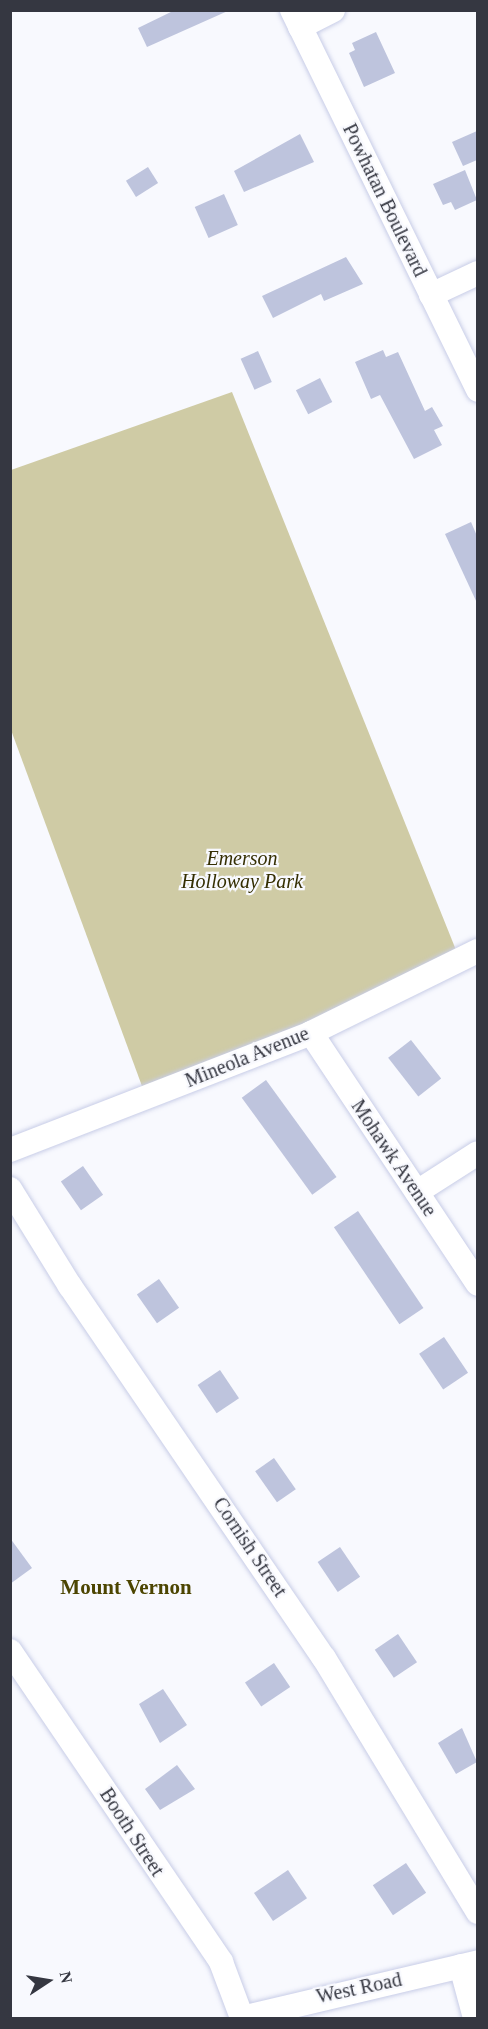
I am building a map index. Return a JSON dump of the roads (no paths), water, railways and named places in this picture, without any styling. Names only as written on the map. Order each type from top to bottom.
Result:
[{"type":"street","points":[[296,19],[333,10]]},
{"type":"street","name":"Powhatan Boulevard","points":[[296,19],[477,390]]},
{"type":"street","points":[[431,295],[477,273]]},
{"type":"street","name":"Mineola Avenue","points":[[10,1150],[310,1033],[477,951]]},
{"type":"street","name":"Mohawk Avenue","points":[[310,1033],[477,1284]]},
{"type":"street","points":[[417,1192],[477,1153]]},
{"type":"street","name":"Cornish Street","points":[[10,1189],[70,1286],[324,1658],[477,1912]]},
{"type":"street","name":"Booth Street","points":[[10,1651],[221,1962],[242,2018]]},
{"type":"street","points":[[469,1964],[475,2019]]},
{"type":"street","name":"West Road","points":[[242,2018],[469,1964]]},
{"type":"district","name":"Mount Vernon","points":[[126,1587]]},
{"type":"park label","name":"Emerson Holloway Park","points":[[242,870]]}]
